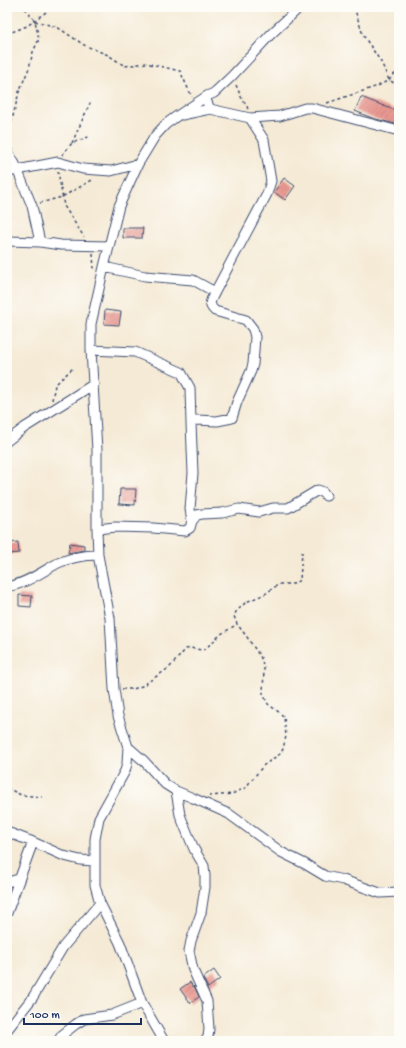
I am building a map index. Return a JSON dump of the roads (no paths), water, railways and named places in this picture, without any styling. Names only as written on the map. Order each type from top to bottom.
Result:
[{"type":"street","points":[[164,1041],[142,1003],[120,943],[100,903],[95,885],[94,839],[99,818],[125,771],[128,747],[118,716],[114,689],[110,618],[98,554],[97,450],[91,350],[91,324],[119,206],[138,164],[155,136],[166,124],[196,103],[214,93],[271,34],[300,7]]},
{"type":"street","points":[[207,96],[206,100],[210,109]]},
{"type":"street","points":[[177,116],[210,109],[250,118],[280,116],[305,108],[312,108],[399,131]]},
{"type":"street","points":[[192,422],[196,420],[232,418],[253,364],[255,338],[253,329],[246,320],[215,311],[211,308],[210,303],[268,194],[272,181],[264,140],[250,118]]},
{"type":"street","points":[[7,150],[15,164],[32,206],[40,242]]},
{"type":"street","points":[[7,172],[58,162],[83,169],[111,171],[138,164]]},
{"type":"street","points":[[7,241],[40,242],[61,245],[109,246]]},
{"type":"street","points":[[104,267],[145,276],[193,280],[215,292]]},
{"type":"street","points":[[91,350],[135,352],[182,372],[190,388],[193,473],[190,509],[192,521]]},
{"type":"street","points":[[7,441],[24,428],[94,384]]},
{"type":"street","points":[[97,529],[153,528],[185,531],[190,528],[192,521],[197,515],[222,513],[238,509],[258,512],[273,508],[288,508],[318,490],[323,492],[326,496]]},
{"type":"street","points":[[7,586],[26,581],[60,562],[85,555],[98,554]]},
{"type":"street","points":[[128,747],[144,761],[165,784],[176,791],[229,814],[281,852],[325,876],[343,880],[380,893],[399,892]]},
{"type":"street","points":[[176,791],[180,815],[194,849],[204,866],[205,887],[201,913],[189,951],[193,970],[207,1001],[209,1029],[208,1037],[205,1041]]},
{"type":"street","points":[[7,832],[64,856],[80,860],[94,861]]},
{"type":"street","points":[[7,912],[33,842]]},
{"type":"street","points":[[7,882],[19,879]]},
{"type":"street","points":[[8,1026],[33,997],[63,947],[100,903]]},
{"type":"street","points":[[58,1041],[62,1035],[84,1019],[112,1015],[142,1003]]}]
